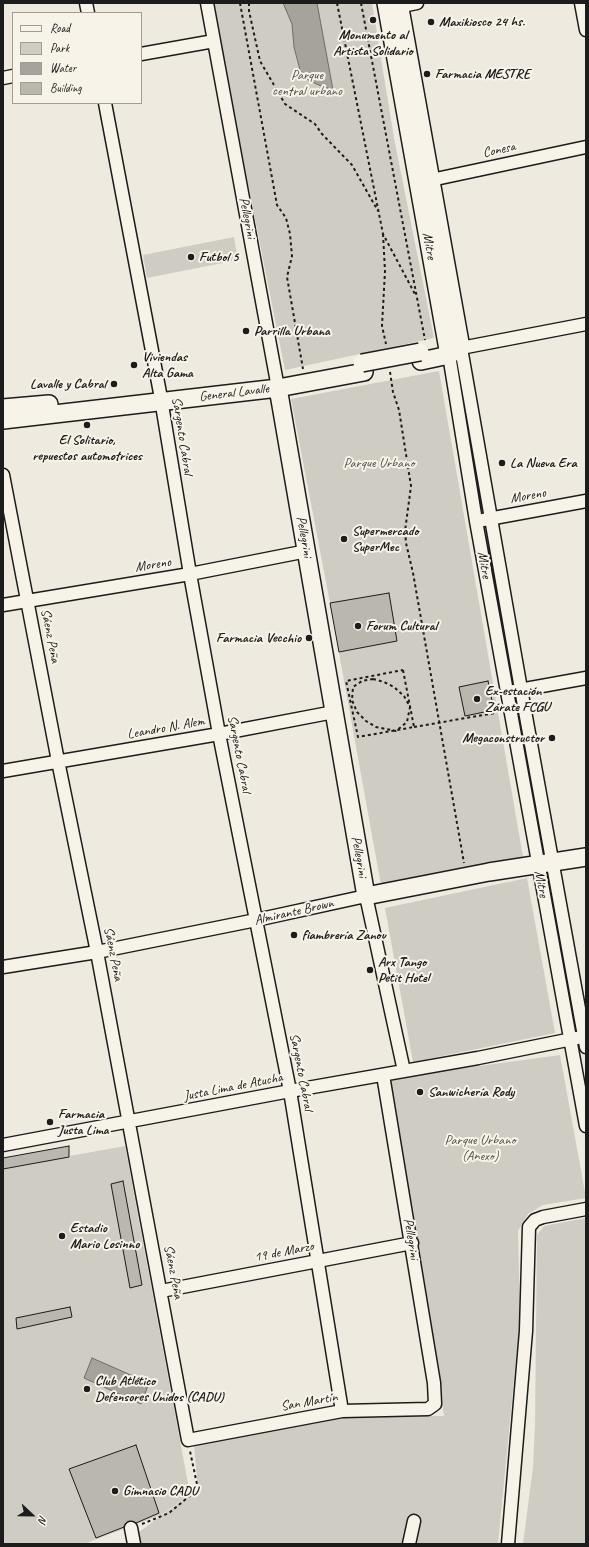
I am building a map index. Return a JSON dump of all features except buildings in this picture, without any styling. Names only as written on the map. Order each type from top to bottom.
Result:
[{"type":"main road","name":"Mitre","points":[[393,5],[453,350]]},
{"type":"main road","name":"General Lavalle","points":[[3,420],[277,382],[363,368],[453,350]]},
{"type":"main road","name":"General Lavalle","points":[[277,382],[304,372],[363,368]]},
{"type":"main road","name":"Pellegrini","points":[[277,382],[366,896]]},
{"type":"main road","name":"General Lavalle","points":[[3,408],[161,398]]},
{"type":"main road","name":"Almirante Brown","points":[[366,896],[489,872],[586,857]]},
{"type":"street","name":"Pellegrini","points":[[207,3],[277,382]]},
{"type":"street","points":[[393,5],[417,3]]},
{"type":"street","points":[[581,3],[586,30]]},
{"type":"street","points":[[142,54],[214,41]]},
{"type":"street","name":"Sargento Cabral","points":[[105,104],[161,398],[190,574],[290,1091],[342,1411]]},
{"type":"street","name":"Conesa","points":[[424,180],[586,147]]},
{"type":"street","name":"General Lavalle","points":[[453,350],[586,324]]},
{"type":"street","name":"Mitre","points":[[453,350],[491,518],[521,689],[570,1039],[586,1126]]},
{"type":"street","name":"Mitre","points":[[453,350],[476,521],[507,692],[585,1040]]},
{"type":"street","name":"Sáenz Peña","points":[[3,474],[58,761],[97,952],[188,1440]]},
{"type":"street","name":"Moreno","points":[[476,521],[586,501]]},
{"type":"street","name":"Moreno","points":[[3,605],[190,574],[307,551]]},
{"type":"street","points":[[507,692],[586,678]]},
{"type":"street","name":"Leandro N. Alem","points":[[3,771],[220,734],[334,712]]},
{"type":"street","name":"Pellegrini","points":[[366,896],[404,1071]]},
{"type":"street","name":"Almirante Brown","points":[[3,967],[97,952],[366,896]]},
{"type":"street","name":"Justa Lima de Atucha","points":[[3,1145],[290,1091],[478,1058],[570,1039],[585,1040]]},
{"type":"street","name":"Pellegrini","points":[[384,1075],[434,1383],[435,1404]]},
{"type":"street","points":[[508,1544],[526,1331],[529,1227],[535,1220],[543,1217],[586,1209]]},
{"type":"street","name":"19 de Marzo","points":[[161,1291],[412,1243]]},
{"type":"street","name":"San Martín","points":[[188,1440],[342,1411],[428,1409],[435,1404]]},
{"type":"street","points":[[409,1544],[414,1521]]},
{"type":"street","points":[[131,1528],[134,1544]]},
{"type":"path","points":[[240,3],[277,204],[286,218],[290,234],[292,256],[287,277],[304,372]]},
{"type":"path","points":[[249,3],[249,12],[260,61],[285,104],[314,124],[352,165],[379,212]]},
{"type":"path","points":[[337,3],[383,234],[385,271],[382,326],[386,347]]},
{"type":"path","points":[[361,3],[425,338],[422,355]]},
{"type":"path","points":[[383,234],[418,298]]},
{"type":"path","points":[[390,367],[393,392],[399,410],[411,486],[405,531],[406,543],[414,580],[464,863]]},
{"type":"path","points":[[414,727],[403,670],[346,681],[358,737],[495,713]]},
{"type":"path","points":[[373,679],[394,687],[404,696],[410,708],[407,722],[396,731],[376,727],[366,721],[357,712],[352,700],[353,687],[362,681],[373,679]]},
{"type":"path","points":[[131,1528],[169,1513],[198,1489],[188,1440]]},
{"type":"green space","name":"Parque central urbano","points":[[212,3],[372,3],[394,138],[434,338],[285,370]]},
{"type":"green space","name":"Futbol 5","points":[[234,237],[238,260],[147,278],[143,255]]},
{"type":"green space","name":"Parque Urbano","points":[[439,371],[523,857],[381,885],[330,603],[291,399]]},
{"type":"green space","points":[[527,878],[555,1033],[413,1062],[385,908]]},
{"type":"green space","name":"Parque Urbano (Anexo)","points":[[560,1055],[586,1198],[543,1205],[528,1214],[518,1231],[520,1318],[498,1544],[141,1544],[139,1532],[198,1489],[194,1445],[346,1416],[444,1416],[416,1242],[384,1079]]},
{"type":"green space","name":"Club Atlético Defensores Unidos (CADU)","points":[[125,1146],[190,1494],[163,1514],[84,1544],[3,1544],[3,1168]]},
{"type":"green space","points":[[586,1218],[586,1544],[523,1544],[533,1467],[535,1425],[537,1235],[544,1226]]},
{"type":"water","points":[[283,3],[317,3],[333,90],[308,80],[300,70],[294,47],[292,24]]},
{"type":"water","points":[[92,1358],[149,1383],[141,1404],[84,1378]]},
{"type":"place","name":"Monumento al Artista Solidario","points":[[373,20]]},
{"type":"place","name":"Maxikiosco 24 hs.","points":[[431,22]]},
{"type":"place","name":"Farmacia MESTRE","points":[[427,74]]},
{"type":"place","name":"Futbol 5","points":[[191,257]]},
{"type":"place","name":"Parrilla Urbana","points":[[246,331]]},
{"type":"place","name":"Viviendas Alta Gama","points":[[134,365]]},
{"type":"place","name":"Lavalle y Cabral","points":[[114,384]]},
{"type":"place","name":"El Solitario, repuestos automotrices","points":[[87,425]]},
{"type":"place","name":"La Nueva Era","points":[[502,463]]},
{"type":"place","name":"Supermercado SuperMec","points":[[344,539]]},
{"type":"place","name":"Forum Cultural","points":[[358,626]]},
{"type":"place","name":"Farmacia Vecchio","points":[[309,638]]},
{"type":"place","name":"Ex-estación Zárate FCGU","points":[[477,699]]},
{"type":"place","name":"Megaconstructor","points":[[552,738]]},
{"type":"place","name":"fiambrería Zanou","points":[[294,935]]},
{"type":"place","name":"Arx Tango Petit Hotel","points":[[370,970]]},
{"type":"place","name":"Sanwichería Rody","points":[[420,1092]]},
{"type":"place","name":"Farmacia Justa Lima","points":[[50,1122]]},
{"type":"place","name":"Estadio Mario Losinno","points":[[62,1236]]},
{"type":"place","name":"Club Atlético Defensores Unidos (CADU)","points":[[87,1389]]},
{"type":"place","name":"Gimnasio CADU","points":[[115,1491]]}]
